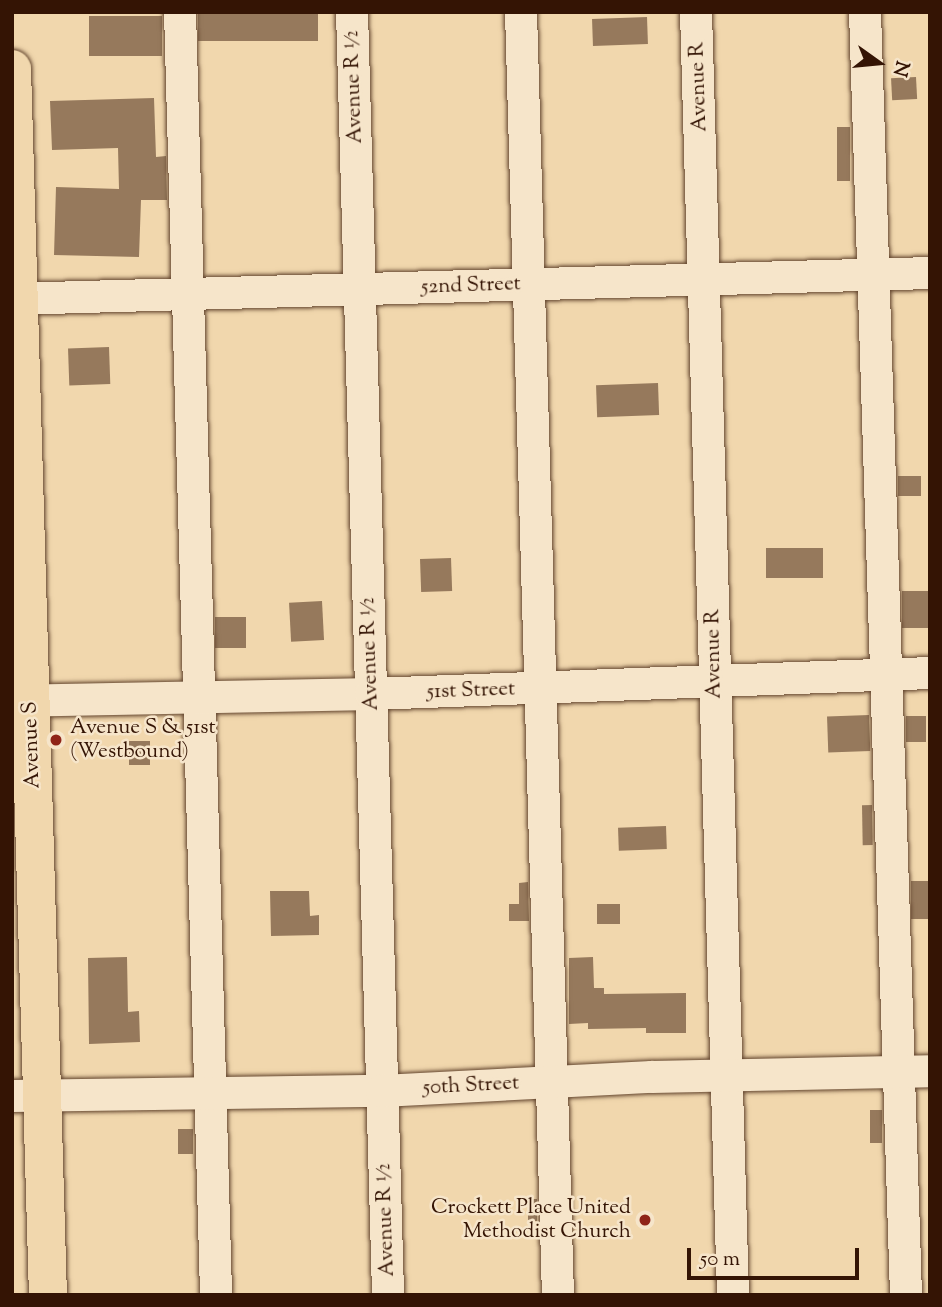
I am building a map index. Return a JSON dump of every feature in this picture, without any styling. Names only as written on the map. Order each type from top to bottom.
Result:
[{"type":"main road","name":"Avenue S","points":[[12,69],[27,1096],[48,1295]]},
{"type":"street","points":[[180,12],[208,1093],[216,1295]]},
{"type":"street","name":"Avenue R ½","points":[[352,12],[388,1295]]},
{"type":"street","points":[[521,12],[558,1295]]},
{"type":"street","name":"Avenue R","points":[[696,12],[733,1295]]},
{"type":"street","points":[[865,12],[906,1295]]},
{"type":"street","name":"52nd Street","points":[[16,299],[930,273]]},
{"type":"street","name":"51st Street","points":[[22,701],[541,689],[930,674]]},
{"type":"street","name":"50th Street","points":[[27,1096],[383,1091],[727,1075],[930,1071]]},
{"type":"building","points":[[198,12],[318,12],[318,41],[198,41]]},
{"type":"building","points":[[89,16],[162,16],[162,56],[89,56]]},
{"type":"building","points":[[647,17],[648,44],[593,46],[592,19]]},
{"type":"building","points":[[916,77],[917,99],[892,100],[891,78]]},
{"type":"building","points":[[154,98],[156,157],[166,156],[167,200],[141,200],[139,257],[54,255],[56,187],[119,189],[118,148],[52,150],[50,101]]},
{"type":"building","points":[[837,127],[850,127],[850,181],[837,181]]},
{"type":"building","points":[[109,347],[110,384],[69,385],[68,348]]},
{"type":"building","points":[[658,383],[659,415],[597,417],[596,385]]},
{"type":"building","points":[[898,476],[921,476],[921,496],[898,496]]},
{"type":"building","points":[[766,548],[823,548],[823,578],[766,578]]},
{"type":"building","points":[[451,558],[452,591],[421,592],[420,559]]},
{"type":"building","points":[[902,591],[930,591],[930,628],[902,628]]},
{"type":"building","points":[[322,601],[324,640],[291,642],[289,603]]},
{"type":"building","points":[[215,617],[246,617],[246,648],[215,648]]},
{"type":"building","points":[[869,715],[870,751],[828,752],[827,716]]},
{"type":"building","points":[[906,716],[926,716],[926,742],[906,742]]},
{"type":"building","points":[[129,741],[150,741],[150,765],[129,765]]},
{"type":"building","points":[[862,805],[872,805],[873,845],[863,845]]},
{"type":"building","points":[[666,826],[667,849],[619,851],[618,828]]},
{"type":"building","points":[[911,881],[930,881],[930,919],[911,919]]},
{"type":"building","points":[[528,882],[529,921],[509,921],[509,904],[519,904],[519,883]]},
{"type":"building","points":[[270,891],[309,891],[310,916],[319,915],[319,935],[271,936]]},
{"type":"building","points":[[597,904],[620,904],[620,924],[597,924]]},
{"type":"building","points":[[127,957],[128,1012],[139,1011],[140,1042],[89,1044],[88,958]]},
{"type":"building","points":[[593,957],[594,988],[604,988],[604,994],[686,993],[686,1033],[646,1033],[646,1028],[588,1029],[588,1023],[569,1024],[569,958]]},
{"type":"building","points":[[870,1110],[882,1110],[882,1143],[870,1143]]},
{"type":"building","points":[[178,1129],[193,1129],[193,1154],[178,1154]]},
{"type":"building","points":[[528,1199],[537,1199],[537,1221],[528,1221]]},
{"type":"place","name":"Avenue S & 51st (Westbound)","points":[[56,740]]},
{"type":"place","name":"Crockett Place United Methodist Church","points":[[645,1220]]}]
